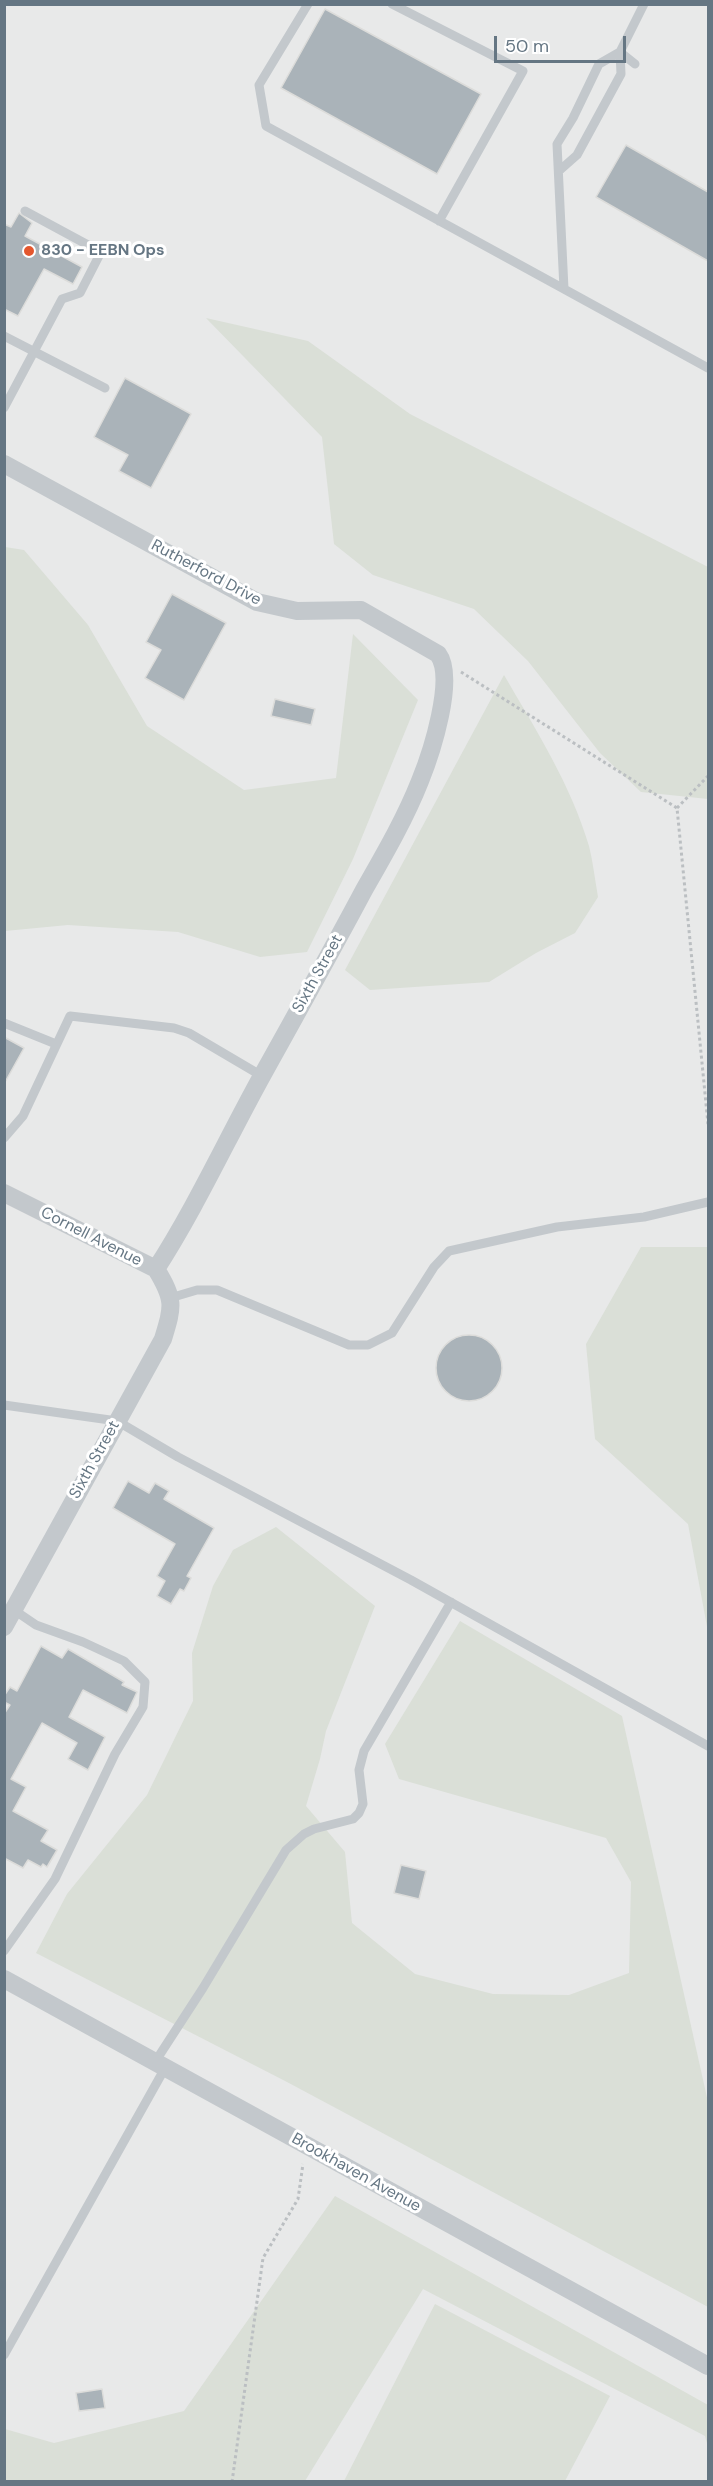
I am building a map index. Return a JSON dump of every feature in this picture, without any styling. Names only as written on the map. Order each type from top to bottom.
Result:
[{"type":"street","name":"Rutherford Drive","points":[[4,464],[257,603],[297,610],[360,610],[438,654],[443,663]]},
{"type":"street","name":"Sixth Street","points":[[156,1269],[173,1242],[393,838],[420,780],[439,714],[444,685],[443,663]]},
{"type":"street","name":"Cornell Avenue","points":[[4,1193],[156,1269],[169,1294]]},
{"type":"street","name":"Sixth Street","points":[[4,1627],[163,1339],[172,1310],[169,1294]]},
{"type":"street","name":"Brookhaven Avenue","points":[[4,1979],[708,2366]]},
{"type":"lane","points":[[308,4],[259,85],[266,126],[708,368]]},
{"type":"lane","points":[[392,4],[523,71],[439,220]]},
{"type":"lane","points":[[560,170],[577,155],[621,74],[620,52],[644,4]]},
{"type":"lane","points":[[564,289],[557,144],[599,64],[620,52]]},
{"type":"lane","points":[[620,52],[635,64]]},
{"type":"lane","points":[[4,408],[62,299],[80,293],[101,252],[26,211]]},
{"type":"lane","points":[[4,336],[105,388]]},
{"type":"lane","points":[[4,1138],[23,1116],[70,1016],[174,1028],[189,1033],[262,1076]]},
{"type":"lane","points":[[4,1023],[56,1044]]},
{"type":"lane","points":[[169,1294],[217,1290],[349,1345],[368,1345],[392,1333],[434,1267],[449,1251],[556,1227],[644,1217],[708,1202]]},
{"type":"lane","points":[[4,1405],[117,1421],[178,1457],[451,1602],[708,1746]]},
{"type":"lane","points":[[4,2355],[160,2065],[203,1988],[286,1850],[314,1829],[353,1819],[359,1813],[363,1804],[359,1770],[364,1751],[451,1602]]},
{"type":"lane","points":[[4,1951],[55,1879],[115,1754],[143,1707],[145,1682],[124,1661],[83,1642],[36,1625],[14,1610]]},
{"type":"path","points":[[443,663],[677,808]]},
{"type":"path","points":[[708,776],[677,808],[708,1124]]},
{"type":"path","points":[[232,2481],[263,2258],[298,2199],[305,2145]]},
{"type":"shaded area","points":[[5,5],[708,5],[708,2481],[5,2481]]},
{"type":"shaded area","points":[[206,318],[308,341],[410,414],[708,567],[708,799],[641,792],[600,753],[528,661],[474,609],[373,575],[334,544],[322,437]]},
{"type":"shaded area","points":[[5,547],[24,550],[88,625],[147,726],[244,790],[336,778],[353,634],[418,700],[353,859],[307,952],[260,957],[178,932],[68,925],[5,931]]},
{"type":"shaded area","points":[[504,675],[552,758],[573,801],[589,846],[598,897],[575,933],[536,953],[489,982],[370,990],[345,970]]},
{"type":"shaded area","points":[[641,1247],[708,1247],[708,1632],[688,1524],[595,1439],[586,1344]]},
{"type":"shaded area","points":[[276,1527],[375,1606],[326,1731],[306,1806],[345,1852],[352,1923],[415,1974],[493,1994],[569,1995],[629,1973],[631,1882],[606,1838],[399,1779],[385,1744],[460,1621],[622,1716],[708,2102],[708,2307],[287,2082],[36,1953],[67,1894],[147,1795],[193,1701],[192,1653],[213,1586],[233,1550]]},
{"type":"shaded area","points":[[335,2196],[708,2405],[708,2447],[705,2436],[423,2289],[305,2481],[5,2481],[5,2429],[54,2443],[184,2411]]},
{"type":"shaded area","points":[[435,2304],[610,2396],[565,2481],[344,2481]]},
{"type":"building","points":[[325,9],[481,94],[437,174],[281,88]]},
{"type":"building","points":[[626,145],[708,192],[708,261],[596,197]]},
{"type":"building","name":"830 - EEBN Ops","points":[[19,213],[32,223],[25,236],[82,267],[73,284],[44,269],[18,316],[4,309],[4,224],[11,227]]},
{"type":"building","points":[[125,378],[191,414],[151,488],[119,471],[128,455],[94,437]]},
{"type":"building","points":[[172,594],[226,623],[184,700],[145,678],[161,650],[146,642]]},
{"type":"building","points":[[275,699],[315,709],[311,725],[271,716]]},
{"type":"building","points":[[4,1037],[24,1048],[4,1084]]},
{"type":"building","points":[[469,1335],[482,1338],[492,1345],[499,1355],[502,1368],[499,1381],[492,1391],[482,1398],[469,1401],[456,1398],[446,1391],[439,1381],[436,1368],[439,1355],[446,1345],[456,1338]]},
{"type":"building","points":[[128,1481],[149,1493],[155,1483],[169,1491],[164,1499],[214,1528],[187,1576],[191,1578],[184,1591],[180,1589],[171,1604],[157,1596],[165,1581],[157,1576],[175,1544],[113,1508]]},
{"type":"building","points":[[41,1646],[62,1658],[68,1649],[124,1682],[122,1685],[137,1692],[127,1713],[83,1690],[69,1717],[105,1737],[88,1770],[68,1759],[77,1743],[42,1723],[11,1779],[26,1787],[13,1811],[48,1830],[41,1841],[57,1850],[47,1867],[43,1864],[41,1867],[28,1860],[23,1868],[4,1858],[4,1714],[10,1705],[4,1702],[4,1696],[10,1687],[17,1691]]},
{"type":"building","points":[[401,1865],[426,1871],[419,1899],[394,1893]]},
{"type":"building","points":[[102,2389],[105,2408],[79,2411],[76,2393]]},
{"type":"place","name":"830 - EEBN Ops","points":[[29,251]]}]
